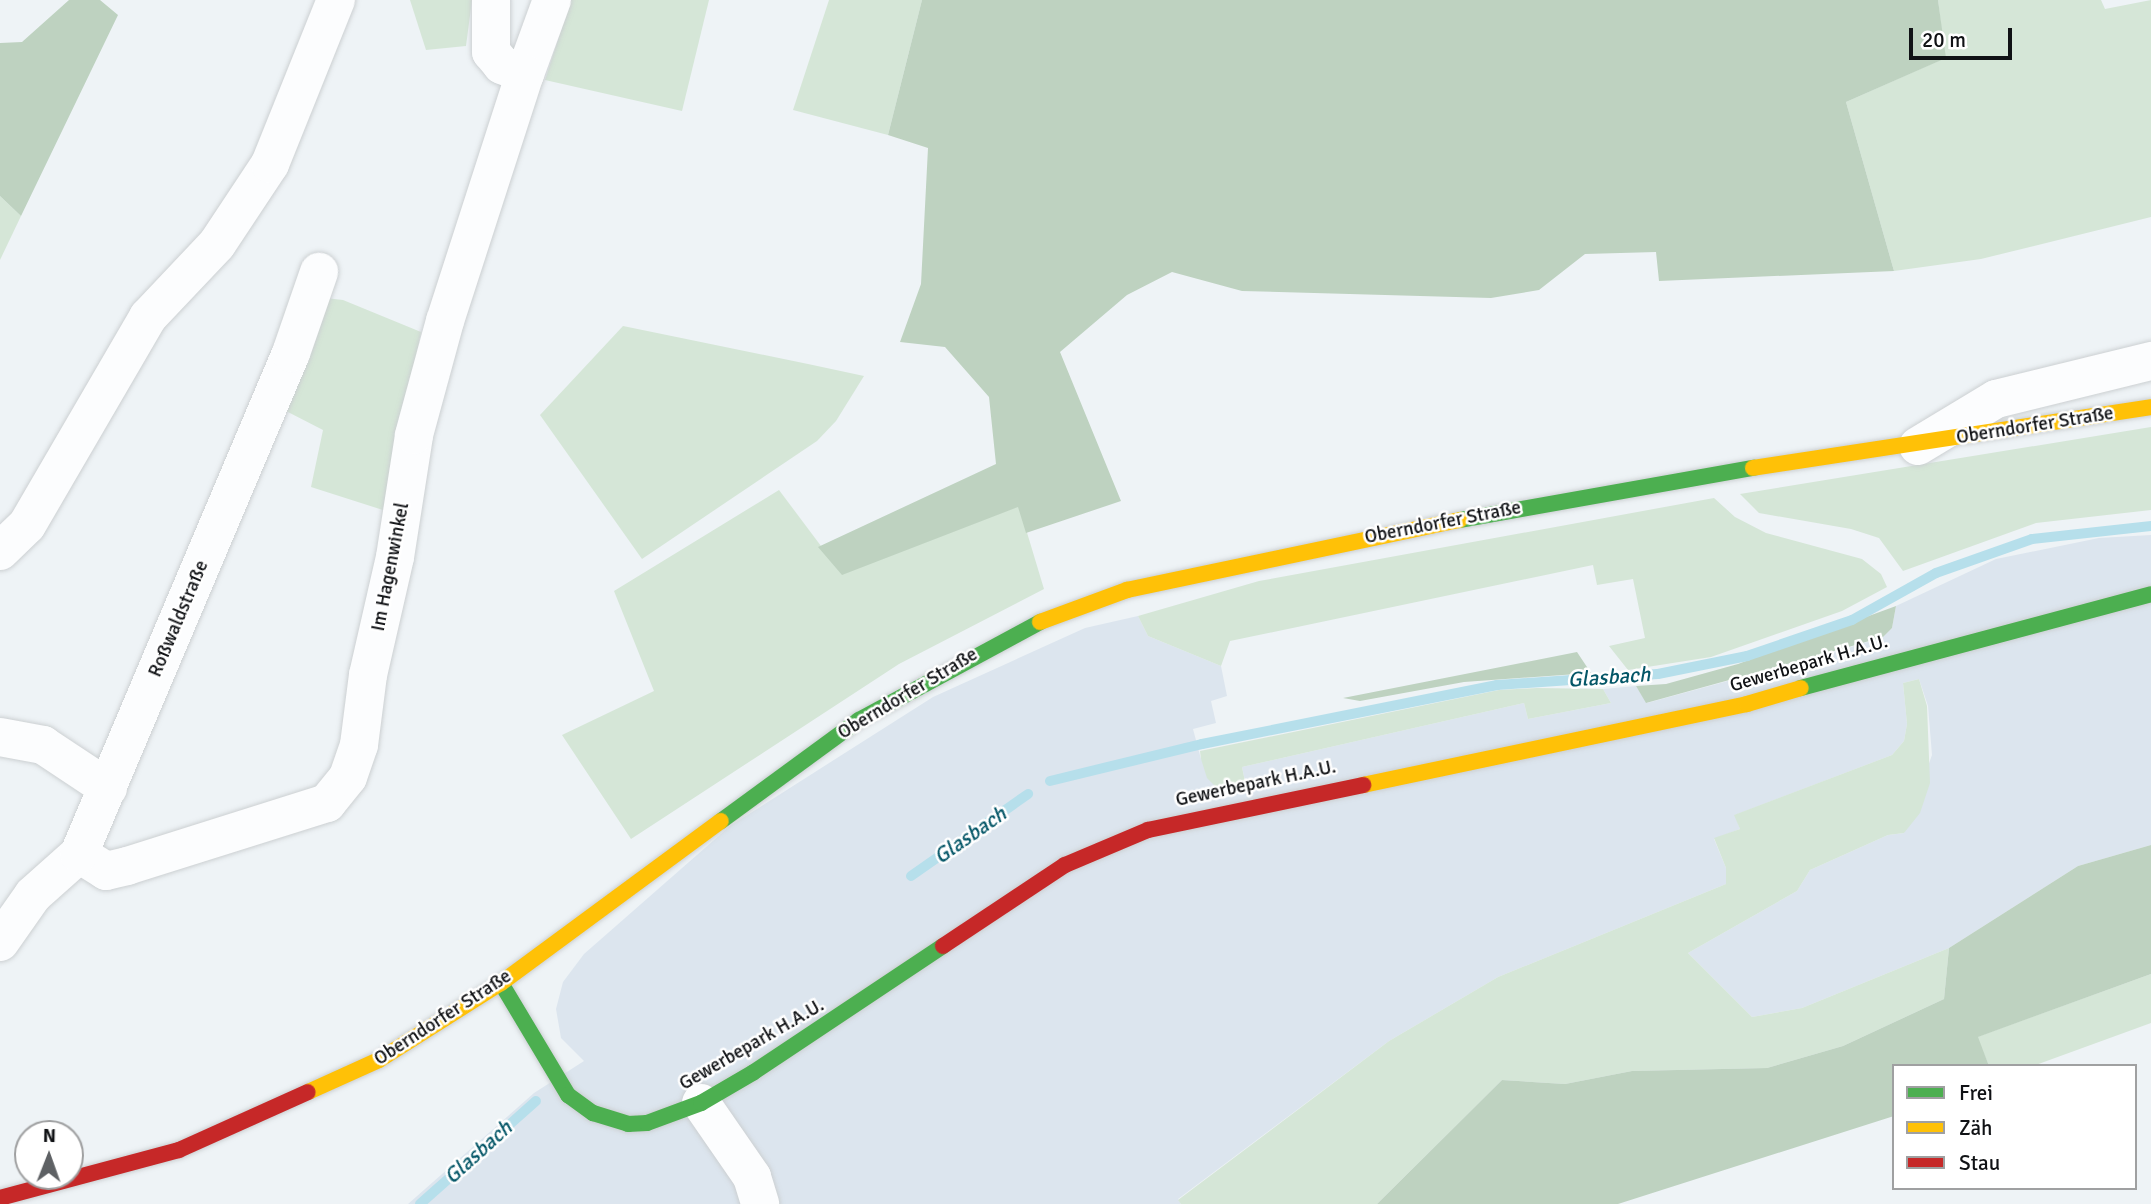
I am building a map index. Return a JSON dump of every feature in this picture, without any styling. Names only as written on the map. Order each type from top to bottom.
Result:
[{"type":"main road","name":"Oberndorfer Straße","points":[[0,1198],[143,1163],[216,1136],[379,1060],[500,983],[859,720],[1009,636],[1074,608],[1127,590],[1380,535],[1712,473],[1918,446],[2151,407]]},
{"type":"main road","name":"Gewerbepark H.A.U.","points":[[500,983],[568,1095],[593,1113],[628,1124],[648,1123],[701,1103],[831,1024],[1065,865],[1148,830],[1747,704],[1925,652],[2151,594]]},
{"type":"street","points":[[0,551],[27,525],[148,317],[217,244],[270,164],[336,0]]},
{"type":"street","points":[[491,0],[491,52],[502,65],[525,74]]},
{"type":"street","name":"Im Hagenwinkel","points":[[79,854],[106,871],[327,803],[340,793],[359,745],[414,435],[445,321],[525,74],[552,0]]},
{"type":"street","name":"Roßwaldstraße","points":[[0,942],[33,895],[79,854],[290,353],[319,272]]},
{"type":"street","name":"Oberndorfer Straße","points":[[1918,446],[1996,399],[2151,361]]},
{"type":"street","points":[[0,737],[43,745],[108,788]]},
{"type":"street","points":[[701,1103],[752,1177],[760,1204]]},
{"type":"shaded area","points":[[2151,535],[2151,845],[2078,866],[1949,948],[1802,1008],[1752,1017],[1688,953],[1797,891],[1810,870],[1888,835],[1904,833],[1932,755],[1928,706],[1919,679],[1903,683],[1907,724],[1904,741],[1892,755],[1735,815],[1740,829],[1714,839],[1726,868],[1726,884],[1498,977],[1389,1041],[1178,1199],[1181,1204],[408,1204],[534,1093],[584,1061],[561,1038],[556,1009],[563,982],[584,954],[730,826],[933,697],[1085,628],[1138,616],[1148,636],[1221,666],[1227,696],[1211,701],[1216,723],[1193,729],[1201,759],[1247,790],[1242,767],[1524,703],[1528,719],[1611,703],[1603,689],[1636,686],[1647,703],[1845,649],[1883,637],[1892,628],[1896,606],[1996,559],[2099,538]]},
{"type":"green space","points":[[69,0],[100,0],[118,15],[21,216],[0,196],[0,43],[22,42]]},
{"type":"green space","points":[[410,0],[472,0],[466,46],[426,50]]},
{"type":"green space","points":[[571,0],[709,0],[682,111],[545,80]]},
{"type":"green space","points":[[829,0],[922,0],[888,135],[793,110]]},
{"type":"green space","points":[[922,0],[1938,0],[1946,58],[1846,102],[1894,271],[1659,281],[1656,252],[1585,254],[1539,290],[1491,298],[1242,291],[1172,272],[1127,295],[1060,352],[1121,501],[1026,533],[1018,507],[842,575],[818,547],[996,464],[989,397],[945,347],[900,342],[921,284],[928,148],[888,135]]},
{"type":"green space","points":[[1938,0],[2101,0],[2105,9],[2151,0],[2151,217],[1981,259],[1894,271],[1846,102],[1945,58]]},
{"type":"green space","points":[[0,196],[21,216],[0,260]]},
{"type":"green space","points":[[316,297],[343,300],[421,332],[386,511],[311,487],[323,430],[286,411]]},
{"type":"green space","points":[[623,326],[864,376],[836,421],[817,441],[642,559],[540,415]]},
{"type":"green space","points":[[2151,427],[2151,510],[2036,523],[1903,571],[1879,538],[1851,529],[1759,513],[1740,494]]},
{"type":"green space","points":[[779,490],[842,574],[1019,506],[1044,589],[899,664],[631,839],[562,735],[654,691],[614,591]]},
{"type":"green space","points":[[1714,498],[1735,517],[1766,533],[1862,559],[1881,574],[1887,587],[1842,611],[1711,657],[1628,670],[1609,646],[1645,638],[1633,579],[1597,585],[1593,565],[1230,641],[1221,666],[1148,636],[1138,616],[1259,581]]},
{"type":"green space","points":[[1896,606],[1892,628],[1883,637],[1646,703],[1636,686],[1666,684],[1738,664]]},
{"type":"green space","points":[[1577,652],[1591,673],[1464,682],[1360,701],[1343,698]]},
{"type":"green space","points":[[1919,679],[1927,706],[1930,783],[1920,813],[1904,833],[1888,835],[1810,870],[1797,891],[1688,953],[1752,1017],[1802,1008],[1949,948],[1944,999],[1843,1046],[1767,1068],[1632,1071],[1565,1084],[1502,1080],[1377,1204],[1181,1204],[1178,1200],[1389,1041],[1498,977],[1726,884],[1726,868],[1714,838],[1740,829],[1734,815],[1892,755],[1904,741],[1907,724],[1903,683]]},
{"type":"green space","points":[[1603,689],[1611,703],[1528,719],[1524,703],[1242,767],[1247,791],[1218,789],[1207,778],[1201,759],[1200,751],[1499,690]]},
{"type":"green space","points":[[2151,845],[2151,974],[1978,1037],[1988,1064],[1892,1064],[1892,1117],[1618,1204],[1377,1204],[1502,1080],[1565,1084],[1632,1071],[1767,1068],[1843,1046],[1944,999],[1949,948],[2078,866]]},
{"type":"green space","points":[[2151,974],[2151,1023],[2038,1064],[1988,1064],[1977,1037]]},
{"type":"waterway","name":"Glasbach","points":[[1050,781],[1202,744],[1497,685],[1658,674],[1747,656],[1852,620],[1936,573],[2032,539],[2151,526]]},
{"type":"waterway","name":"Glasbach","points":[[911,876],[1028,794]]},
{"type":"waterway","name":"Glasbach","points":[[420,1204],[536,1101]]},
{"type":"traffic: fast","points":[[1460,520],[1753,468]]},
{"type":"traffic: fast","points":[[1801,688],[2151,594]]},
{"type":"traffic: fast","points":[[721,821],[859,720],[1040,622]]},
{"type":"traffic: fast","points":[[501,983],[568,1095],[593,1113],[628,1124],[647,1123],[701,1103],[754,1072],[943,946]]},
{"type":"traffic: slow","points":[[1753,468],[2151,407]]},
{"type":"traffic: slow","points":[[1040,622],[1127,590],[1460,520]]},
{"type":"traffic: slow","points":[[1363,785],[1747,704],[1801,688]]},
{"type":"traffic: slow","points":[[308,1092],[379,1060],[501,983],[721,821]]},
{"type":"traffic: jam","points":[[943,946],[1065,865],[1148,830],[1363,785]]},
{"type":"traffic: jam","points":[[0,1198],[179,1150],[308,1092]]}]
